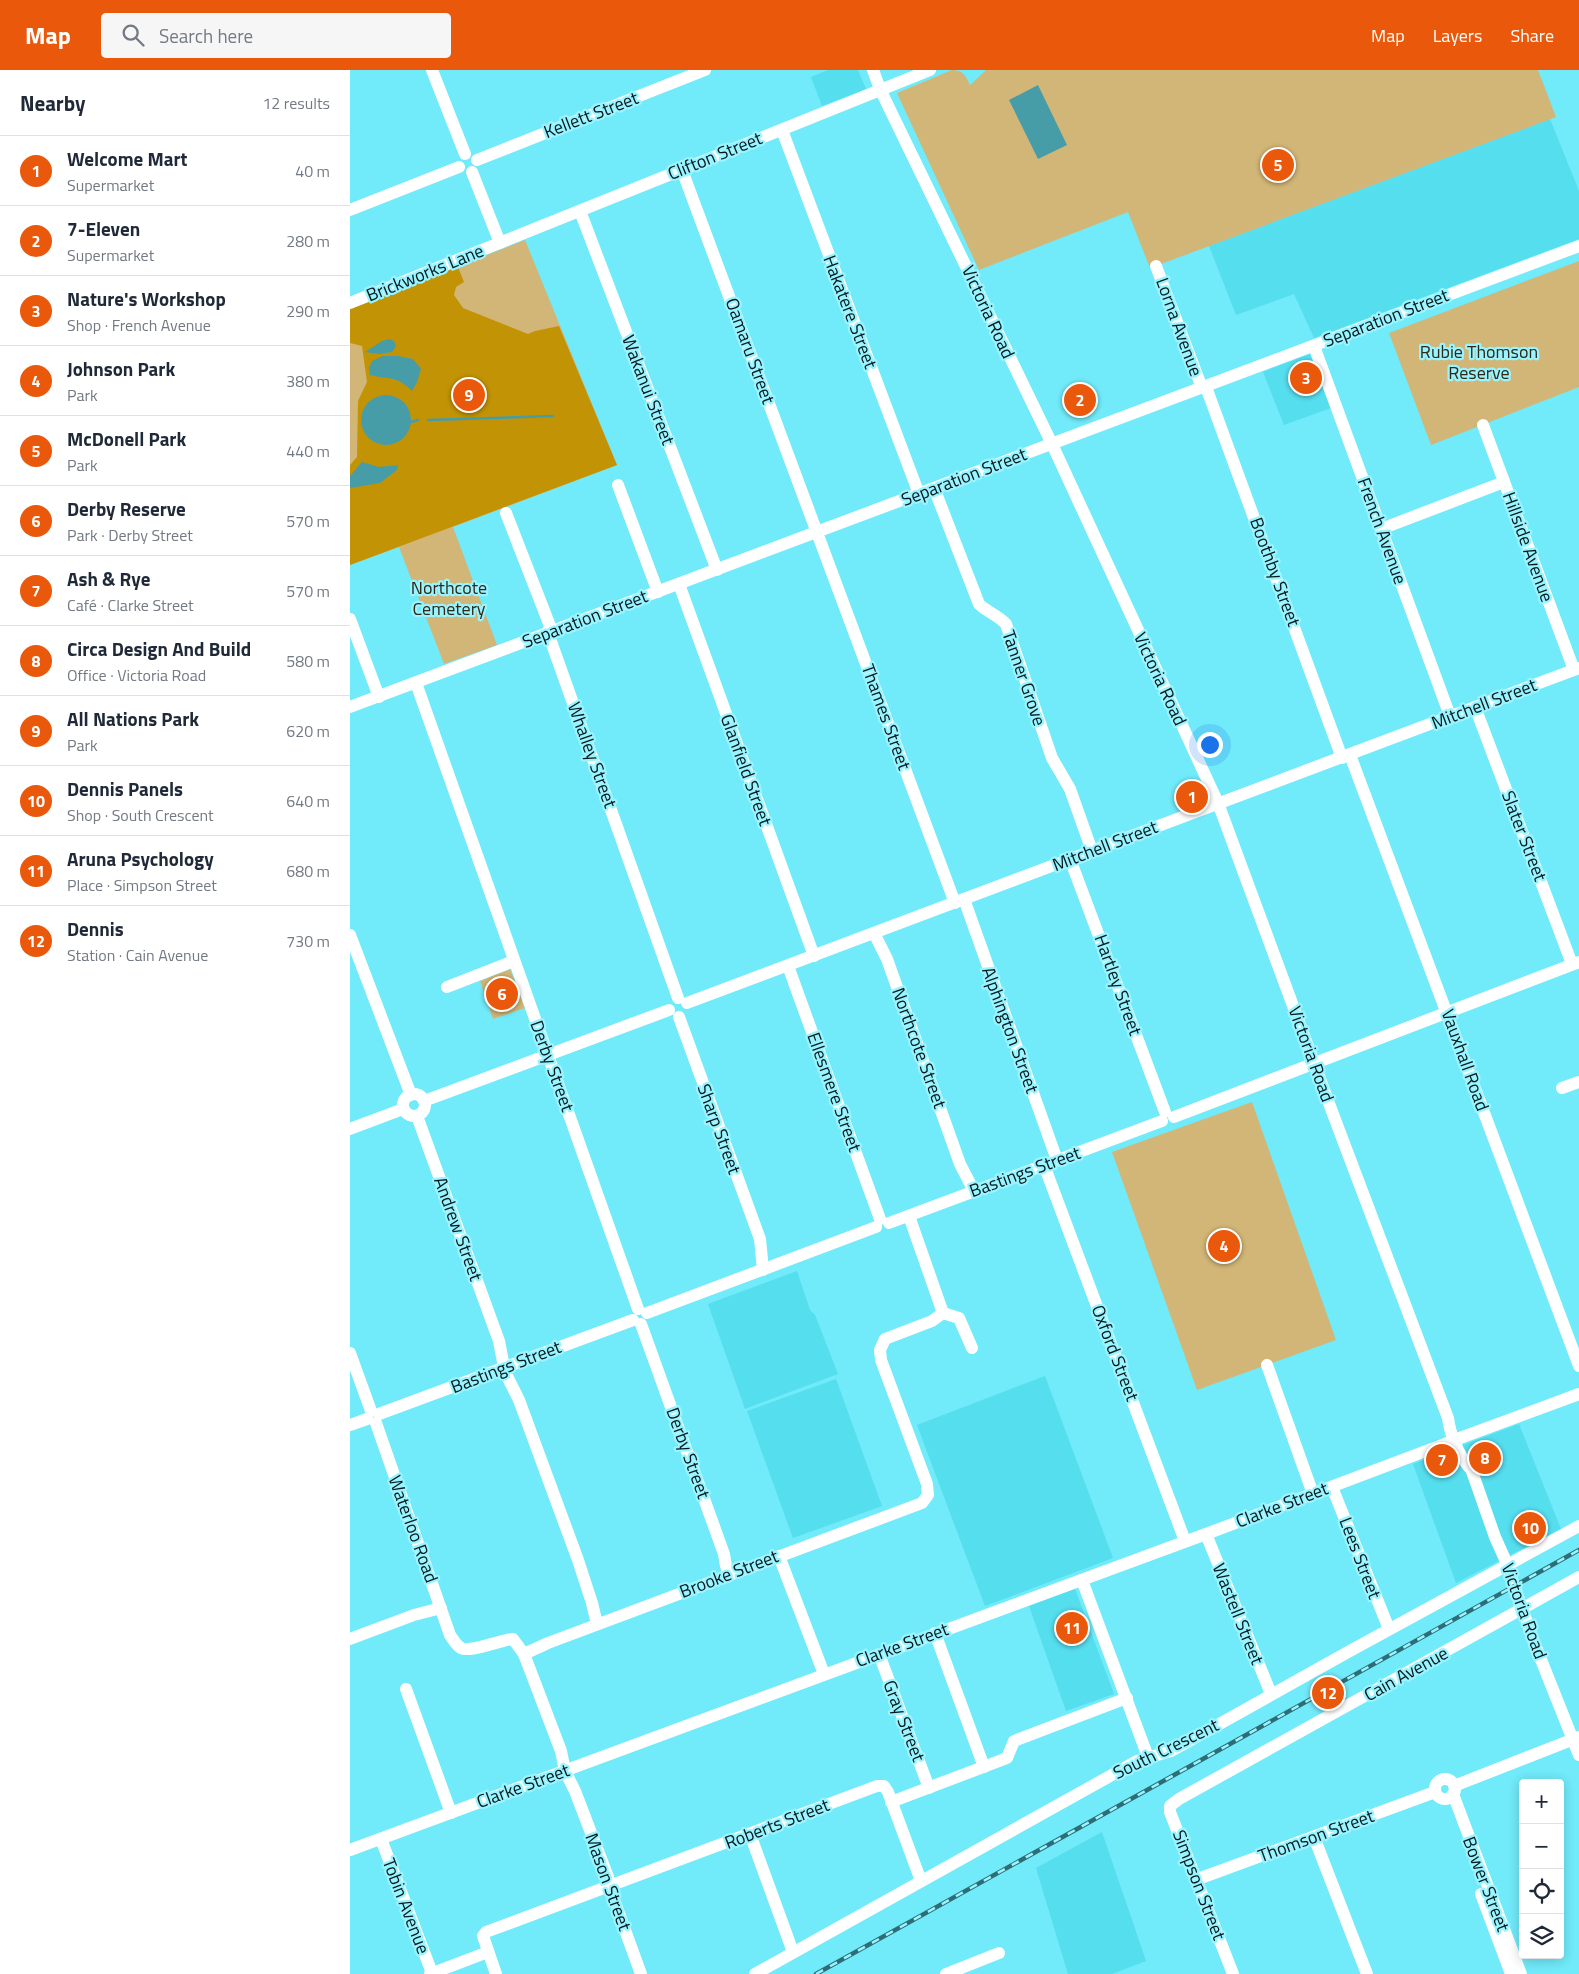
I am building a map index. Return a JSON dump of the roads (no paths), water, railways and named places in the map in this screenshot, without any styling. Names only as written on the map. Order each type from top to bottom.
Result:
[{"type":"street","points":[[432,70],[465,154]]},
{"type":"street","name":"Kellett Street","points":[[477,160],[705,70]]},
{"type":"street","name":"Victoria Road","points":[[873,70],[880,89],[1052,444],[1218,803],[1448,1418],[1449,1427],[1457,1439],[1462,1458],[1469,1466],[1524,1610],[1534,1642],[1576,1738],[1579,1755]]},
{"type":"street","name":"Clifton Street","points":[[500,243],[930,70]]},
{"type":"street","name":"Hakatere Street","points":[[782,130],[919,494]]},
{"type":"street","points":[[465,154],[473,155],[477,160],[476,168],[472,172],[463,172],[459,167],[460,158],[465,154]]},
{"type":"street","points":[[350,210],[459,167]]},
{"type":"street","name":"Oamaru Street","points":[[682,170],[818,532]]},
{"type":"street","points":[[472,172],[500,243]]},
{"type":"street","name":"Wakanui Street","points":[[580,211],[716,570]]},
{"type":"street","name":"Brickworks Lane","points":[[350,303],[500,243]]},
{"type":"street","name":"Separation Street","points":[[350,707],[1579,246]]},
{"type":"street","name":"Lorna Avenue","points":[[1156,266],[1204,387]]},
{"type":"street","name":"French Avenue","points":[[1314,346],[1450,716]]},
{"type":"street","name":"Boothby Street","points":[[1204,387],[1346,756]]},
{"type":"street","name":"Hillside Avenue","points":[[1483,425],[1577,669]]},
{"type":"street","points":[[1381,529],[1504,482]]},
{"type":"street","points":[[618,485],[658,592]]},
{"type":"street","name":"Tanner Grove","points":[[934,488],[978,604],[999,617],[1006,624],[1052,758],[1070,789],[1092,851]]},
{"type":"street","name":"Whalley Street","points":[[506,513],[550,628],[548,633],[683,1001]]},
{"type":"street","name":"Thames Street","points":[[818,532],[959,901]]},
{"type":"street","name":"Glanfield Street","points":[[679,584],[814,956]]},
{"type":"street","points":[[350,619],[379,697]]},
{"type":"street","name":"Mitchell Street","points":[[683,1001],[788,966],[1577,669]]},
{"type":"street","name":"Derby Street","points":[[416,683],[724,1554],[726,1566],[732,1573]]},
{"type":"street","name":"Slater Street","points":[[1475,707],[1576,963]]},
{"type":"street","name":"Vauxhall Road","points":[[1346,756],[1447,1011],[1579,1366]]},
{"type":"street","name":"Hartley Street","points":[[1070,859],[1167,1117]]},
{"type":"street","name":"Alphington Street","points":[[959,901],[1057,1160]]},
{"type":"street","name":"Northcote Street","points":[[874,933],[887,959],[970,1193]]},
{"type":"street","points":[[350,935],[411,1095]]},
{"type":"street","points":[[447,986],[514,961]]},
{"type":"street","name":"Bastings Street","points":[[350,1425],[763,1270],[882,1223],[908,1216],[970,1193],[1576,963]]},
{"type":"street","name":"Ellesmere Street","points":[[788,966],[882,1223]]},
{"type":"street","points":[[424,1101],[548,1056],[674,1014],[671,1001],[683,1001]]},
{"type":"street","name":"Sharp Street","points":[[674,1014],[760,1240],[776,1265]]},
{"type":"street","points":[[1562,1088],[1579,1082]]},
{"type":"street","points":[[411,1095],[418,1096],[424,1101],[425,1108],[417,1116],[409,1116],[403,1109],[404,1101],[411,1095]]},
{"type":"street","points":[[350,1129],[403,1109]]},
{"type":"street","name":"Andrew Street","points":[[417,1116],[600,1623]]},
{"type":"street","name":"Oxford Street","points":[[1044,1165],[1185,1541]]},
{"type":"street","points":[[908,1216],[943,1313],[959,1318],[972,1348]]},
{"type":"street","name":"Sharp Street","points":[[760,1240],[763,1270]]},
{"type":"street","name":"Brooke Street","points":[[521,1645],[548,1643],[922,1503],[929,1491],[881,1360],[880,1350],[885,1340],[932,1322],[943,1313]]},
{"type":"street","name":"Waterloo Road","points":[[350,1352],[450,1635],[462,1649],[480,1648],[500,1640],[521,1645]]},
{"type":"street","points":[[1267,1364],[1314,1494]]},
{"type":"street","name":"Clarke Street","points":[[350,1850],[1314,1494],[1579,1394]]},
{"type":"street","name":"Lees Street","points":[[1332,1487],[1389,1629]]},
{"type":"street","name":"South Crescent","points":[[755,1974],[1137,1761],[1170,1751],[1579,1526]]},
{"type":"street","name":"Wastell Street","points":[[1206,1534],[1271,1694]]},
{"type":"street","points":[[779,1556],[824,1674]]},
{"type":"street","name":"Cain Avenue","points":[[1180,1799],[1524,1610],[1579,1577]]},
{"type":"street","points":[[1082,1580],[1148,1757]]},
{"type":"street","points":[[350,1639],[440,1606]]},
{"type":"street","points":[[936,1633],[984,1767]]},
{"type":"street","name":"Mason Street","points":[[521,1645],[642,1974]]},
{"type":"street","name":"Gray Street","points":[[878,1654],[929,1788]]},
{"type":"street","points":[[406,1689],[450,1813]]},
{"type":"street","points":[[921,1881],[891,1802],[1007,1758],[1014,1741],[1127,1698]]},
{"type":"street","name":"Thomson Street","points":[[1198,1880],[1314,1837],[1447,1793],[1576,1738]]},
{"type":"street","name":"Roberts Street","points":[[488,1952],[483,1936],[486,1932],[878,1786],[884,1786],[891,1802]]},
{"type":"street","name":"Bower Street","points":[[1447,1793],[1511,1974]]},
{"type":"street","name":"Bower Street","points":[[1447,1793],[1521,1974]]},
{"type":"street","name":"Simpson Street","points":[[1180,1799],[1170,1806],[1170,1812],[1233,1974]]},
{"type":"street","points":[[750,1834],[793,1952]]},
{"type":"street","points":[[1314,1837],[1367,1974]]},
{"type":"street","name":"Tobin Avenue","points":[[381,1839],[431,1974]]},
{"type":"street","points":[[431,1974],[488,1952],[496,1974]]},
{"type":"street","points":[[946,1974],[999,1953]]},
{"type":"waterway","points":[[428,420],[553,416]]},
{"type":"waterway","points":[[411,422],[418,420]]},
{"type":"railway","points":[[816,1974],[1579,1550]]},
{"type":"place","name":"McDonell Park","points":[[1278,165]]},
{"type":"place","name":"Nature's Workshop","points":[[1306,378]]},
{"type":"place","name":"All Nations Park","points":[[469,395]]},
{"type":"place","name":"7-Eleven","points":[[1080,400]]},
{"type":"place","name":"Welcome Mart","points":[[1192,797]]},
{"type":"place","name":"Derby Reserve","points":[[502,994]]},
{"type":"place","name":"Johnson Park","points":[[1224,1246]]},
{"type":"place","name":"Circa Design And Build","points":[[1485,1458]]},
{"type":"place","name":"Ash & Rye","points":[[1442,1460]]},
{"type":"place","name":"Dennis Panels","points":[[1530,1528]]},
{"type":"place","name":"Aruna Psychology","points":[[1072,1628]]},
{"type":"place","name":"Dennis","points":[[1328,1693]]},
{"type":"park label","name":"Rubie Thomson Reserve","points":[[1479,362]]},
{"type":"park label","name":"Northcote Cemetery","points":[[449,598]]}]
